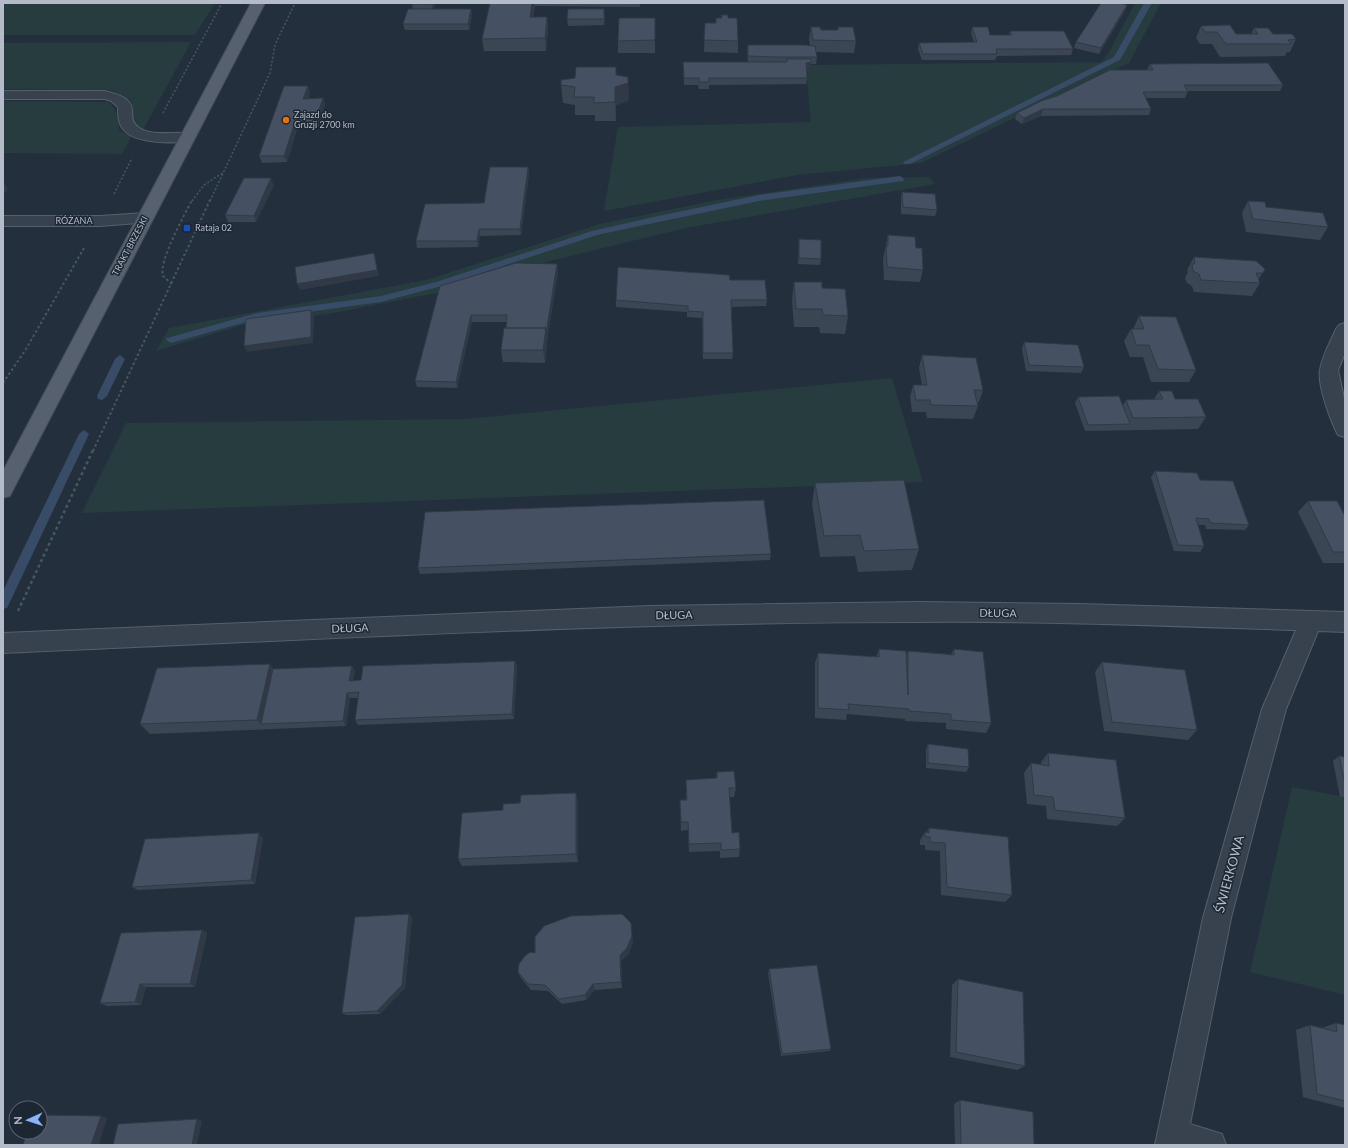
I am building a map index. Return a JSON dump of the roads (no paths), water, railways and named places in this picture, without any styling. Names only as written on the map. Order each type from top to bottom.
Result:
[{"type":"main road","name":"TRAKT BRZESKI","points":[[3,490],[258,3]]},
{"type":"street","points":[[3,95],[105,95],[116,98],[125,105],[126,121],[129,128],[144,136],[187,137]]},
{"type":"street","name":"RÓŻANA","points":[[3,221],[100,221],[145,218]]},
{"type":"street","points":[[1345,329],[1329,370],[1333,397],[1345,430]]},
{"type":"street","name":"DŁUGA","points":[[3,643],[649,616],[919,612],[1079,614],[1345,622]]},
{"type":"street","name":"ŚWIERKOWA","points":[[1211,1145],[1171,1139],[1217,918],[1248,802],[1274,708],[1311,621]]},
{"type":"waterway","points":[[907,162],[1117,58],[1148,3]]},
{"type":"waterway","points":[[171,340],[257,316],[381,299],[439,284],[595,233],[649,221],[759,198],[900,179]]},
{"type":"waterway","points":[[102,396],[120,359]]},
{"type":"waterway","points":[[3,604],[84,434]]},
{"type":"place","name":"Zajazd do Gruzji 2700 km","points":[[286,120]]},
{"type":"place","name":"Rataja 02","points":[[187,228]]}]
